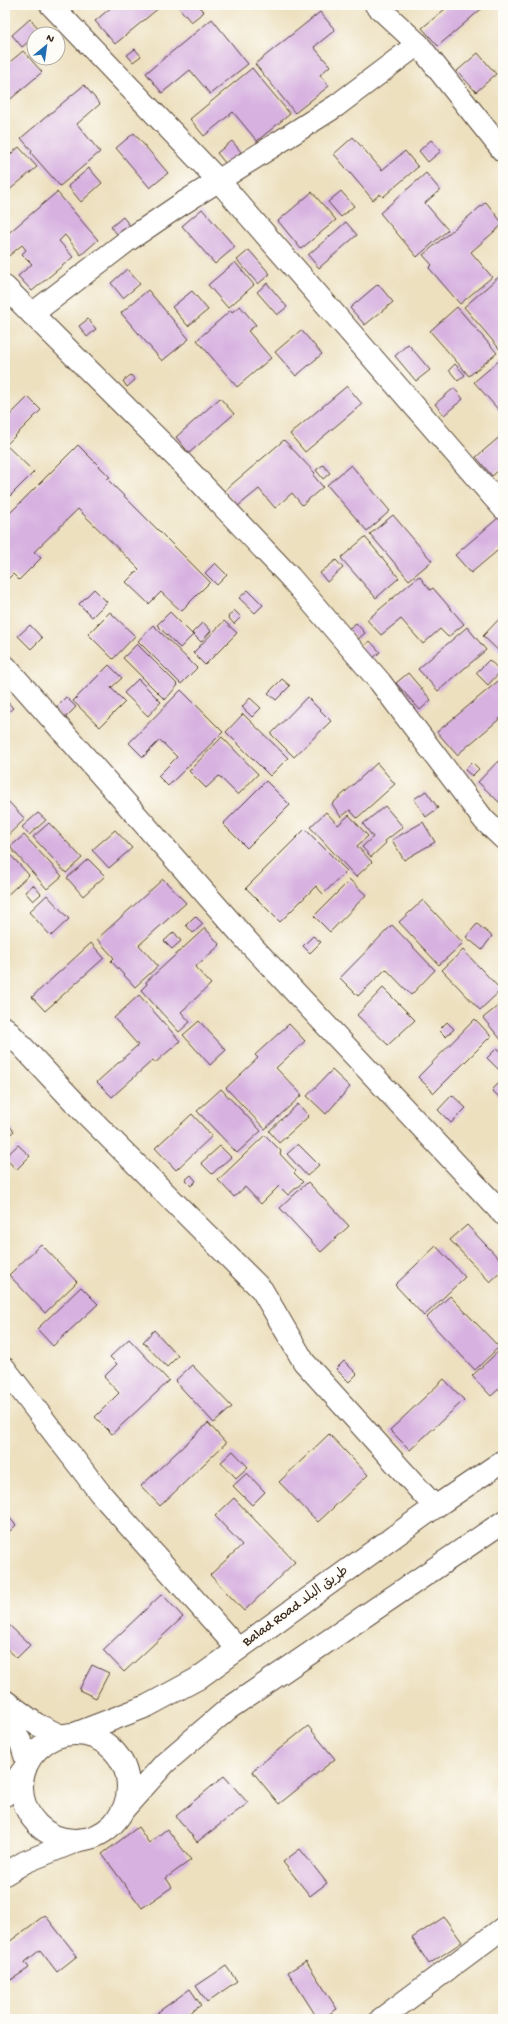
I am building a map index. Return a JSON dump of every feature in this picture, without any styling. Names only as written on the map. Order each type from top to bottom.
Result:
[{"type":"main road","points":[[51,5],[218,180],[503,508]]},
{"type":"main road","points":[[376,5],[418,44],[503,151]]},
{"type":"main road","points":[[32,314],[128,241],[218,180],[336,106],[418,44]]},
{"type":"main road","points":[[5,287],[179,460],[290,577],[380,682],[484,820],[503,838]]},
{"type":"main road","points":[[5,666],[249,943],[503,1214]]},
{"type":"main road","points":[[5,1028],[78,1106],[262,1290],[304,1362],[435,1507]]},
{"type":"main road","points":[[5,1369],[100,1493],[238,1649]]},
{"type":"main road","name":"Balad Road طريق البلد","points":[[68,1734],[147,1706],[197,1678],[435,1507],[503,1461]]},
{"type":"main road","points":[[5,1874],[25,1862],[79,1840],[97,1836],[112,1825],[123,1810],[165,1763],[228,1709],[503,1522]]},
{"type":"main road","points":[[5,1702],[36,1724],[68,1734],[93,1736],[103,1742],[120,1757],[127,1774],[128,1792],[123,1810]]},
{"type":"main road","points":[[5,1712],[21,1743],[25,1766],[21,1786],[23,1803],[31,1818],[44,1831],[61,1838],[79,1840]]},
{"type":"main road","points":[[5,1795],[32,1754],[44,1742],[68,1734]]},
{"type":"main road","points":[[381,2019],[503,1928]]},
{"type":"building","points":[[114,5],[159,5],[160,7],[115,44],[95,21]]},
{"type":"building","points":[[182,5],[198,5],[204,12],[191,22],[179,8]]},
{"type":"building","points":[[450,5],[486,5],[438,46],[422,28]]},
{"type":"building","points":[[320,12],[335,30],[314,47],[330,66],[320,75],[329,86],[295,113],[255,64]]},
{"type":"building","points":[[30,19],[36,26],[26,26],[26,44],[22,47],[12,35]]},
{"type":"building","points":[[212,19],[248,64],[210,94],[190,70],[162,93],[146,73]]},
{"type":"building","points":[[135,49],[141,56],[133,62],[127,55]]},
{"type":"building","points":[[23,51],[26,54],[26,66],[37,66],[42,72],[5,104],[5,66]]},
{"type":"building","points":[[478,53],[496,74],[476,92],[457,71]]},
{"type":"building","points":[[252,68],[290,114],[257,141],[233,112],[204,136],[190,119]]},
{"type":"building","points":[[84,85],[100,104],[77,124],[100,152],[60,186],[31,153],[32,151],[21,138]]},
{"type":"building","points":[[134,133],[168,173],[150,188],[116,148]]},
{"type":"building","points":[[353,137],[382,170],[405,151],[418,167],[383,197],[380,194],[373,200],[334,154]]},
{"type":"building","points":[[431,140],[441,151],[428,162],[419,151]]},
{"type":"building","points":[[232,141],[241,152],[226,164],[217,153]]},
{"type":"building","points":[[19,147],[37,167],[7,192],[5,190],[5,159]]},
{"type":"building","points":[[89,168],[102,183],[81,202],[68,186]]},
{"type":"building","points":[[426,173],[440,190],[425,203],[448,230],[417,257],[380,213]]},
{"type":"building","points":[[341,191],[354,206],[341,217],[328,202]]},
{"type":"building","points":[[57,192],[98,240],[81,255],[65,235],[59,241],[73,257],[32,291],[18,276],[32,264],[22,254],[26,250],[22,245],[5,259],[5,236]]},
{"type":"building","points":[[312,192],[336,220],[301,249],[278,221]]},
{"type":"building","points":[[486,202],[503,224],[471,252],[492,277],[460,304],[429,268],[432,265],[423,255]]},
{"type":"building","points":[[202,209],[235,247],[215,264],[182,226]]},
{"type":"building","points":[[123,217],[130,226],[119,236],[111,227]]},
{"type":"building","points":[[346,222],[357,235],[319,268],[308,255]]},
{"type":"building","points":[[249,250],[270,274],[258,284],[237,260]]},
{"type":"building","points":[[235,262],[254,285],[228,308],[208,285]]},
{"type":"building","points":[[127,269],[140,284],[123,298],[111,283]]},
{"type":"building","points":[[501,275],[503,277],[503,353],[464,307]]},
{"type":"building","points":[[267,283],[287,307],[277,315],[257,292]]},
{"type":"building","points":[[378,284],[393,302],[365,325],[350,308]]},
{"type":"building","points":[[148,290],[189,339],[162,361],[121,313]]},
{"type":"building","points":[[192,291],[208,310],[188,326],[172,307]]},
{"type":"building","points":[[240,306],[256,325],[248,331],[271,358],[237,387],[197,340],[231,310],[232,312]]},
{"type":"building","points":[[457,307],[497,353],[469,376],[430,331]]},
{"type":"building","points":[[88,319],[96,329],[87,337],[79,326]]},
{"type":"building","points":[[301,330],[322,354],[296,376],[275,352]]},
{"type":"building","points":[[408,344],[430,370],[416,381],[395,356]]},
{"type":"building","points":[[501,359],[503,361],[503,415],[474,382]]},
{"type":"building","points":[[455,364],[465,375],[458,381],[449,370]]},
{"type":"building","points":[[131,375],[135,380],[127,387],[123,381]]},
{"type":"building","points":[[347,386],[362,404],[305,452],[290,434]]},
{"type":"building","points":[[454,388],[463,399],[444,415],[435,404]]},
{"type":"building","points":[[28,397],[41,410],[6,445],[34,472],[10,496],[5,491],[5,420]]},
{"type":"building","points":[[220,398],[234,414],[189,453],[176,437]]},
{"type":"building","points":[[503,434],[503,467],[492,476],[476,457]]},
{"type":"building","points":[[284,440],[315,473],[313,475],[323,487],[302,505],[292,493],[275,508],[259,489],[238,506],[224,491]]},
{"type":"building","points":[[78,445],[110,477],[107,479],[210,582],[181,611],[161,592],[149,604],[126,582],[139,569],[78,509],[34,552],[41,558],[19,580],[13,574],[5,582],[5,518]]},
{"type":"building","points":[[323,465],[330,473],[323,479],[316,470]]},
{"type":"building","points":[[351,465],[390,511],[367,531],[327,485]]},
{"type":"building","points":[[393,515],[432,561],[409,580],[370,534]]},
{"type":"building","points":[[498,518],[503,524],[503,546],[471,573],[455,555]]},
{"type":"building","points":[[365,537],[399,578],[376,598],[341,558]]},
{"type":"building","points":[[336,560],[343,568],[327,582],[320,573]]},
{"type":"building","points":[[215,563],[227,575],[217,585],[205,573]]},
{"type":"building","points":[[419,576],[430,590],[433,588],[464,624],[448,637],[440,629],[423,644],[401,619],[381,635],[367,620]]},
{"type":"building","points":[[94,589],[107,602],[92,617],[79,604]]},
{"type":"building","points":[[248,590],[263,605],[255,613],[239,598]]},
{"type":"building","points":[[234,610],[241,617],[234,624],[228,617]]},
{"type":"building","points":[[110,612],[135,636],[113,659],[88,634]]},
{"type":"building","points":[[170,612],[193,635],[180,648],[157,625]]},
{"type":"building","points":[[502,616],[503,617],[503,655],[483,636]]},
{"type":"building","points":[[224,621],[237,633],[205,665],[193,653]]},
{"type":"building","points":[[203,622],[211,631],[201,642],[192,633]]},
{"type":"building","points":[[356,623],[365,633],[357,640],[348,629]]},
{"type":"building","points":[[30,625],[42,638],[31,649],[18,636]]},
{"type":"building","points":[[153,625],[197,668],[181,684],[138,641]]},
{"type":"building","points":[[467,627],[486,650],[438,691],[418,669]]},
{"type":"building","points":[[370,641],[380,652],[369,662],[359,650]]},
{"type":"building","points":[[137,644],[178,685],[165,700],[123,658]]},
{"type":"building","points":[[489,660],[501,671],[488,685],[476,673]]},
{"type":"building","points":[[109,665],[122,678],[111,688],[125,702],[100,727],[73,701]]},
{"type":"building","points":[[408,673],[431,700],[420,710],[396,683]]},
{"type":"building","points":[[503,677],[503,716],[457,755],[437,732]]},
{"type":"building","points":[[138,679],[161,702],[148,716],[124,693]]},
{"type":"building","points":[[282,679],[290,686],[276,700],[268,693]]},
{"type":"building","points":[[181,690],[223,732],[168,786],[158,776],[177,757],[160,740],[143,757],[129,743]]},
{"type":"building","points":[[66,697],[76,707],[64,719],[54,709]]},
{"type":"building","points":[[307,697],[331,721],[294,757],[271,734]]},
{"type":"building","points":[[250,698],[261,708],[252,717],[242,707]]},
{"type":"building","points":[[5,699],[13,708],[5,715]]},
{"type":"building","points":[[243,714],[288,758],[270,776],[226,732]]},
{"type":"building","points":[[222,737],[258,774],[238,795],[219,776],[206,788],[189,771]]},
{"type":"building","points":[[498,761],[503,767],[503,801],[501,804],[478,782]]},
{"type":"building","points":[[472,762],[479,769],[472,776],[465,770]]},
{"type":"building","points":[[377,763],[395,784],[357,818],[350,810],[341,817],[332,804]]},
{"type":"building","points":[[266,781],[290,805],[247,848],[223,824]]},
{"type":"building","points":[[426,791],[438,808],[426,817],[414,799]]},
{"type":"building","points":[[5,798],[25,819],[5,838]]},
{"type":"building","points":[[385,806],[403,827],[385,841],[386,843],[371,857],[362,847],[373,837],[363,824]]},
{"type":"building","points":[[326,812],[338,825],[349,815],[368,836],[357,846],[372,862],[356,877],[310,827]]},
{"type":"building","points":[[38,813],[46,820],[29,835],[22,827]]},
{"type":"building","points":[[423,822],[435,842],[404,860],[392,840]]},
{"type":"building","points":[[49,823],[82,858],[66,873],[33,837]]},
{"type":"building","points":[[305,829],[347,871],[323,894],[316,886],[280,922],[246,888]]},
{"type":"building","points":[[115,830],[132,848],[109,868],[92,850]]},
{"type":"building","points":[[24,835],[62,876],[47,889],[10,847]]},
{"type":"building","points":[[6,850],[29,875],[5,897],[5,852]]},
{"type":"building","points":[[88,859],[105,876],[83,896],[67,878]]},
{"type":"building","points":[[163,879],[186,903],[139,945],[158,966],[135,987],[111,961],[114,958],[97,939]]},
{"type":"building","points":[[350,880],[366,895],[330,932],[314,916]]},
{"type":"building","points":[[33,885],[41,894],[33,901],[25,892]]},
{"type":"building","points":[[47,895],[69,919],[51,936],[29,912]]},
{"type":"building","points":[[423,900],[463,943],[439,965],[399,922]]},
{"type":"building","points":[[195,916],[203,924],[193,933],[186,925]]},
{"type":"building","points":[[477,924],[492,936],[482,950],[466,937]]},
{"type":"building","points":[[392,925],[435,970],[411,995],[386,969],[358,996],[340,978]]},
{"type":"building","points":[[205,928],[220,945],[195,967],[211,984],[181,1012],[190,1022],[179,1032],[141,990],[147,984],[146,982]]},
{"type":"building","points":[[174,932],[181,941],[172,949],[164,941]]},
{"type":"building","points":[[313,936],[321,942],[310,953],[303,946]]},
{"type":"building","points":[[91,943],[104,958],[45,1011],[32,997]]},
{"type":"building","points":[[463,950],[501,990],[480,1010],[442,970]]},
{"type":"building","points":[[383,988],[415,1020],[388,1045],[357,1015]]},
{"type":"building","points":[[139,995],[180,1041],[155,1063],[153,1060],[112,1097],[97,1082],[138,1045],[114,1018]]},
{"type":"building","points":[[503,1002],[503,1042],[483,1018]]},
{"type":"building","points":[[475,1019],[491,1036],[434,1093],[418,1077]]},
{"type":"building","points":[[199,1021],[226,1050],[210,1065],[183,1035]]},
{"type":"building","points":[[447,1022],[454,1029],[446,1037],[439,1030]]},
{"type":"building","points":[[289,1024],[305,1041],[276,1068],[302,1095],[265,1129],[226,1088],[258,1058],[255,1055]]},
{"type":"building","points":[[497,1048],[503,1053],[503,1074],[487,1058]]},
{"type":"building","points":[[332,1070],[350,1087],[326,1114],[307,1096]]},
{"type":"building","points":[[503,1079],[503,1101],[492,1090]]},
{"type":"building","points":[[221,1089],[261,1131],[237,1153],[197,1111]]},
{"type":"building","points":[[452,1095],[466,1108],[451,1123],[438,1110]]},
{"type":"building","points":[[298,1104],[309,1116],[279,1143],[269,1131]]},
{"type":"building","points":[[192,1114],[212,1136],[176,1170],[155,1148]]},
{"type":"building","points":[[5,1121],[14,1131],[5,1139]]},
{"type":"building","points":[[265,1135],[281,1151],[280,1154],[296,1171],[294,1173],[303,1182],[288,1195],[279,1186],[261,1204],[245,1187],[234,1197],[218,1180]]},
{"type":"building","points":[[298,1144],[319,1165],[307,1176],[287,1154]]},
{"type":"building","points":[[18,1145],[30,1156],[16,1170],[5,1157]]},
{"type":"building","points":[[220,1146],[231,1157],[212,1174],[201,1163]]},
{"type":"building","points":[[191,1175],[196,1181],[191,1186],[185,1180]]},
{"type":"building","points":[[308,1182],[349,1226],[321,1252],[280,1208]]},
{"type":"building","points":[[467,1225],[503,1263],[503,1270],[490,1282],[450,1240]]},
{"type":"building","points":[[41,1244],[77,1282],[45,1313],[9,1275]]},
{"type":"building","points":[[436,1246],[465,1277],[424,1316],[395,1285]]},
{"type":"building","points":[[81,1287],[98,1304],[53,1346],[37,1329]]},
{"type":"building","points":[[450,1296],[499,1347],[475,1370],[426,1318]]},
{"type":"building","points":[[154,1330],[178,1356],[167,1367],[143,1342]]},
{"type":"building","points":[[129,1339],[169,1381],[112,1434],[95,1417],[119,1393],[104,1377],[117,1364],[110,1357]]},
{"type":"building","points":[[503,1347],[503,1385],[491,1396],[472,1376]]},
{"type":"building","points":[[344,1361],[357,1374],[349,1382],[336,1369]]},
{"type":"building","points":[[192,1365],[232,1407],[214,1423],[175,1381]]},
{"type":"building","points":[[444,1379],[464,1400],[410,1450],[390,1430]]},
{"type":"building","points":[[208,1423],[226,1443],[160,1506],[141,1486]]},
{"type":"building","points":[[329,1434],[368,1475],[318,1522],[279,1482]]},
{"type":"building","points":[[233,1451],[248,1467],[236,1478],[221,1462]]},
{"type":"building","points":[[247,1473],[265,1492],[252,1505],[233,1486]]},
{"type":"building","points":[[234,1498],[295,1562],[244,1611],[210,1575],[242,1545],[215,1516]]},
{"type":"building","points":[[5,1513],[16,1525],[5,1536]]},
{"type":"building","points":[[162,1594],[183,1617],[124,1672],[103,1650]]},
{"type":"building","points":[[8,1624],[30,1645],[17,1658],[5,1647],[5,1627]]},
{"type":"building","points":[[92,1665],[109,1673],[96,1698],[79,1690]]},
{"type":"building","points":[[308,1726],[335,1759],[279,1804],[252,1771]]},
{"type":"building","points":[[224,1776],[248,1803],[197,1842],[176,1816]]},
{"type":"building","points":[[138,1827],[149,1843],[167,1829],[191,1860],[166,1878],[172,1887],[142,1908],[102,1854]]},
{"type":"building","points":[[300,1849],[327,1883],[310,1896],[283,1862]]},
{"type":"building","points":[[45,1915],[77,1956],[57,1972],[40,1950],[25,1962],[29,1968],[11,1980],[5,1972],[5,1945]]},
{"type":"building","points":[[444,1917],[462,1942],[429,1964],[412,1938]]},
{"type":"building","points":[[306,1961],[337,2009],[321,2019],[318,2019],[288,1972]]},
{"type":"building","points":[[226,1966],[237,1981],[207,2002],[196,1986]]},
{"type":"building","points":[[190,1989],[201,2005],[181,2019],[163,2019],[158,2012]]},
{"type":"building","points":[[157,2013],[161,2019],[147,2019]]}]
